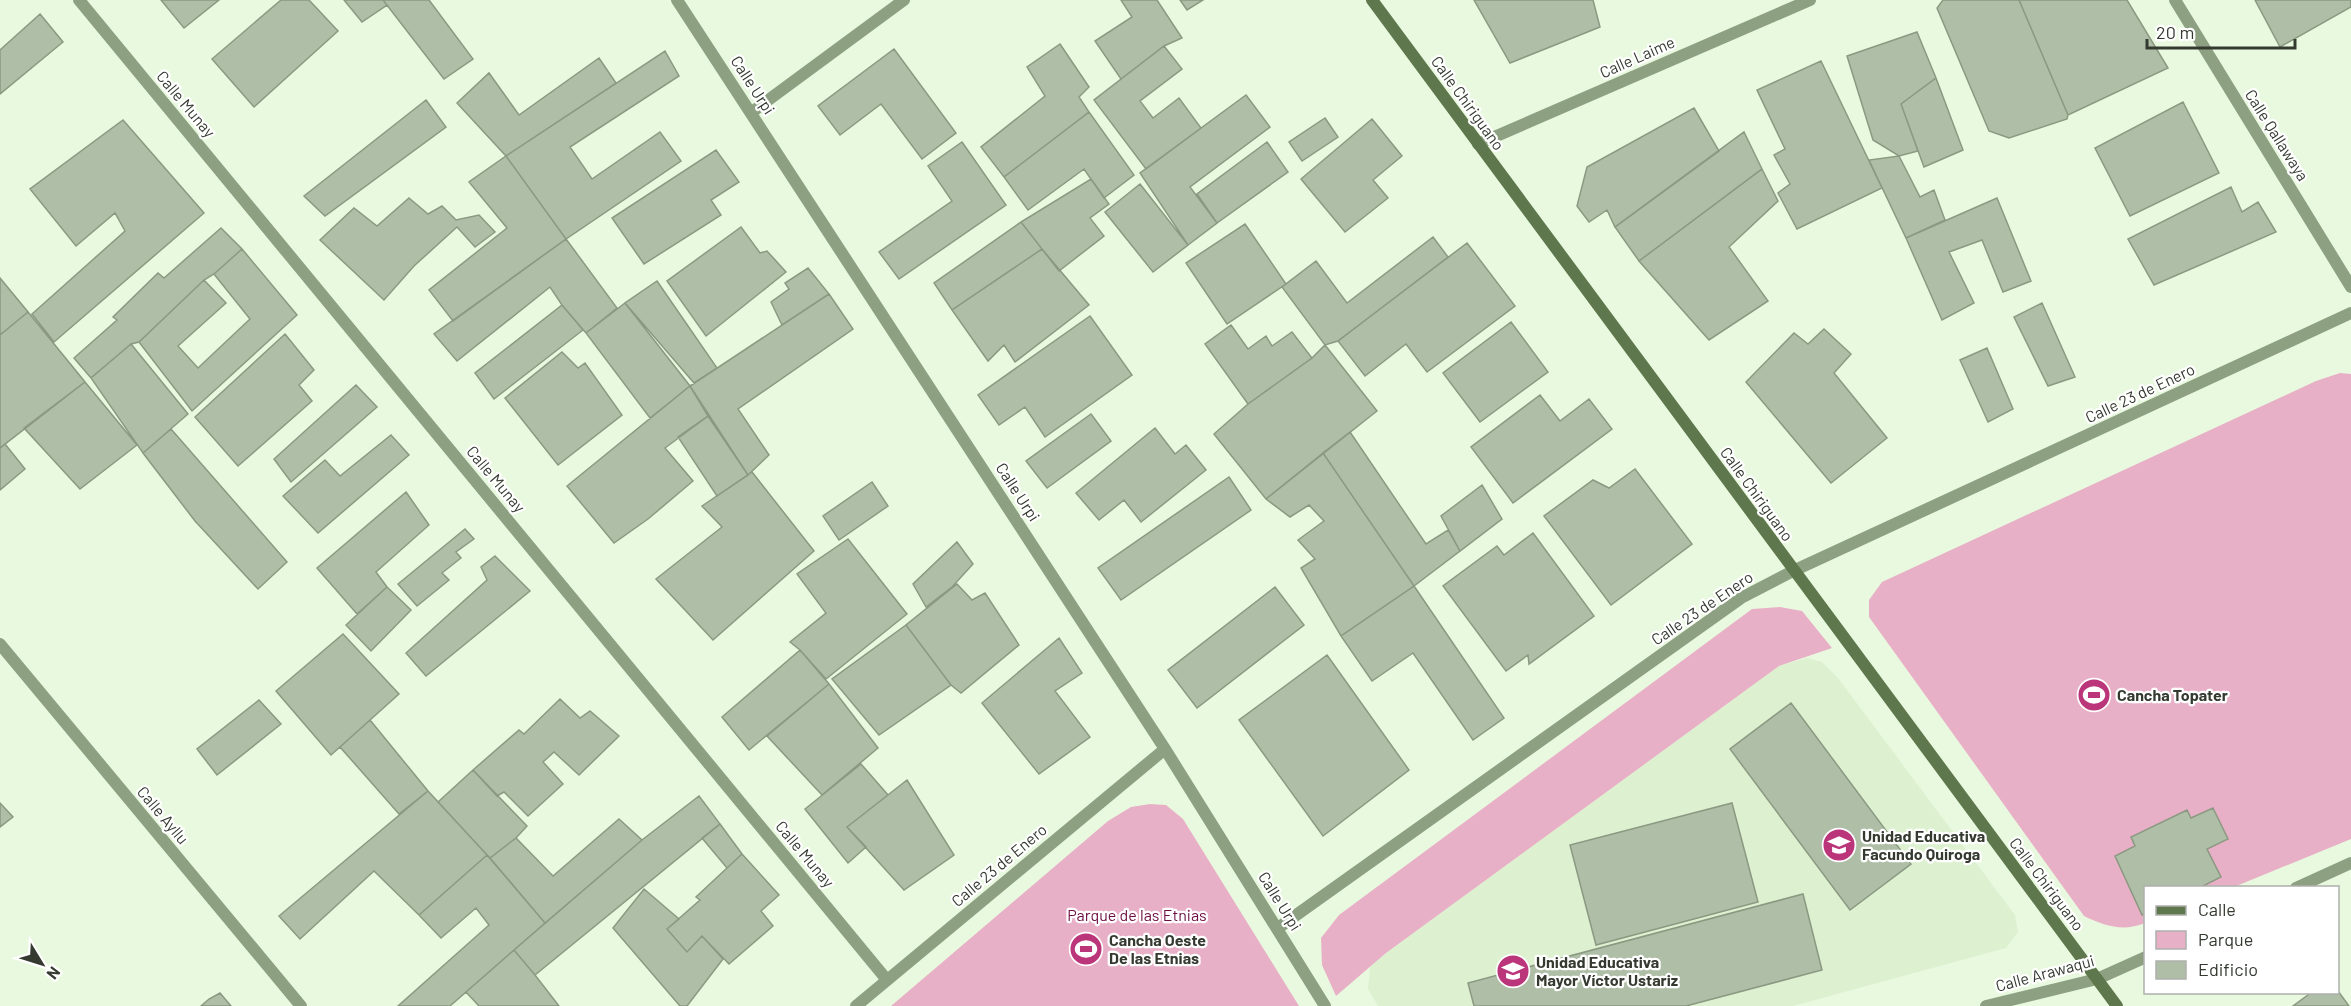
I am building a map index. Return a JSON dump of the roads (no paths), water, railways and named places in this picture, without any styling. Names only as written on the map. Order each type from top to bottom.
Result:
[{"type":"main road","name":"Calle Chiriguano","points":[[1372,0],[2116,1006]]},
{"type":"street","name":"Calle Munay","points":[[79,0],[887,980]]},
{"type":"street","name":"Calle Urpi","points":[[677,0],[1165,749],[1325,1006]]},
{"type":"street","points":[[752,112],[904,0]]},
{"type":"street","name":"Calle Laime","points":[[1478,144],[1810,0]]},
{"type":"street","name":"Calle Qallawaya","points":[[2175,0],[2351,287]]},
{"type":"street","name":"Calle 23 de Enero","points":[[1278,928],[1741,598],[2351,313]]},
{"type":"street","name":"Calle Ayllu","points":[[0,644],[301,1006]]},
{"type":"street","name":"Calle 23 de Enero","points":[[856,1006],[1165,749]]},
{"type":"street","points":[[2300,886],[2351,862]]},
{"type":"street","name":"Calle Arawaqui","points":[[1986,1006],[2097,979],[2144,957]]},
{"type":"place","name":"Cancha Topater","points":[[2094,695]]},
{"type":"place","name":"Unidad Educativa Facundo Quiroga","points":[[1839,845]]},
{"type":"place","name":"Cancha Oeste De las Etnias","points":[[1086,949]]},
{"type":"place","name":"Unidad Educativa Mayor Víctor Ustariz","points":[[1513,971]]},
{"type":"park label","name":"Parque de las Etnias","points":[[1137,915]]}]
